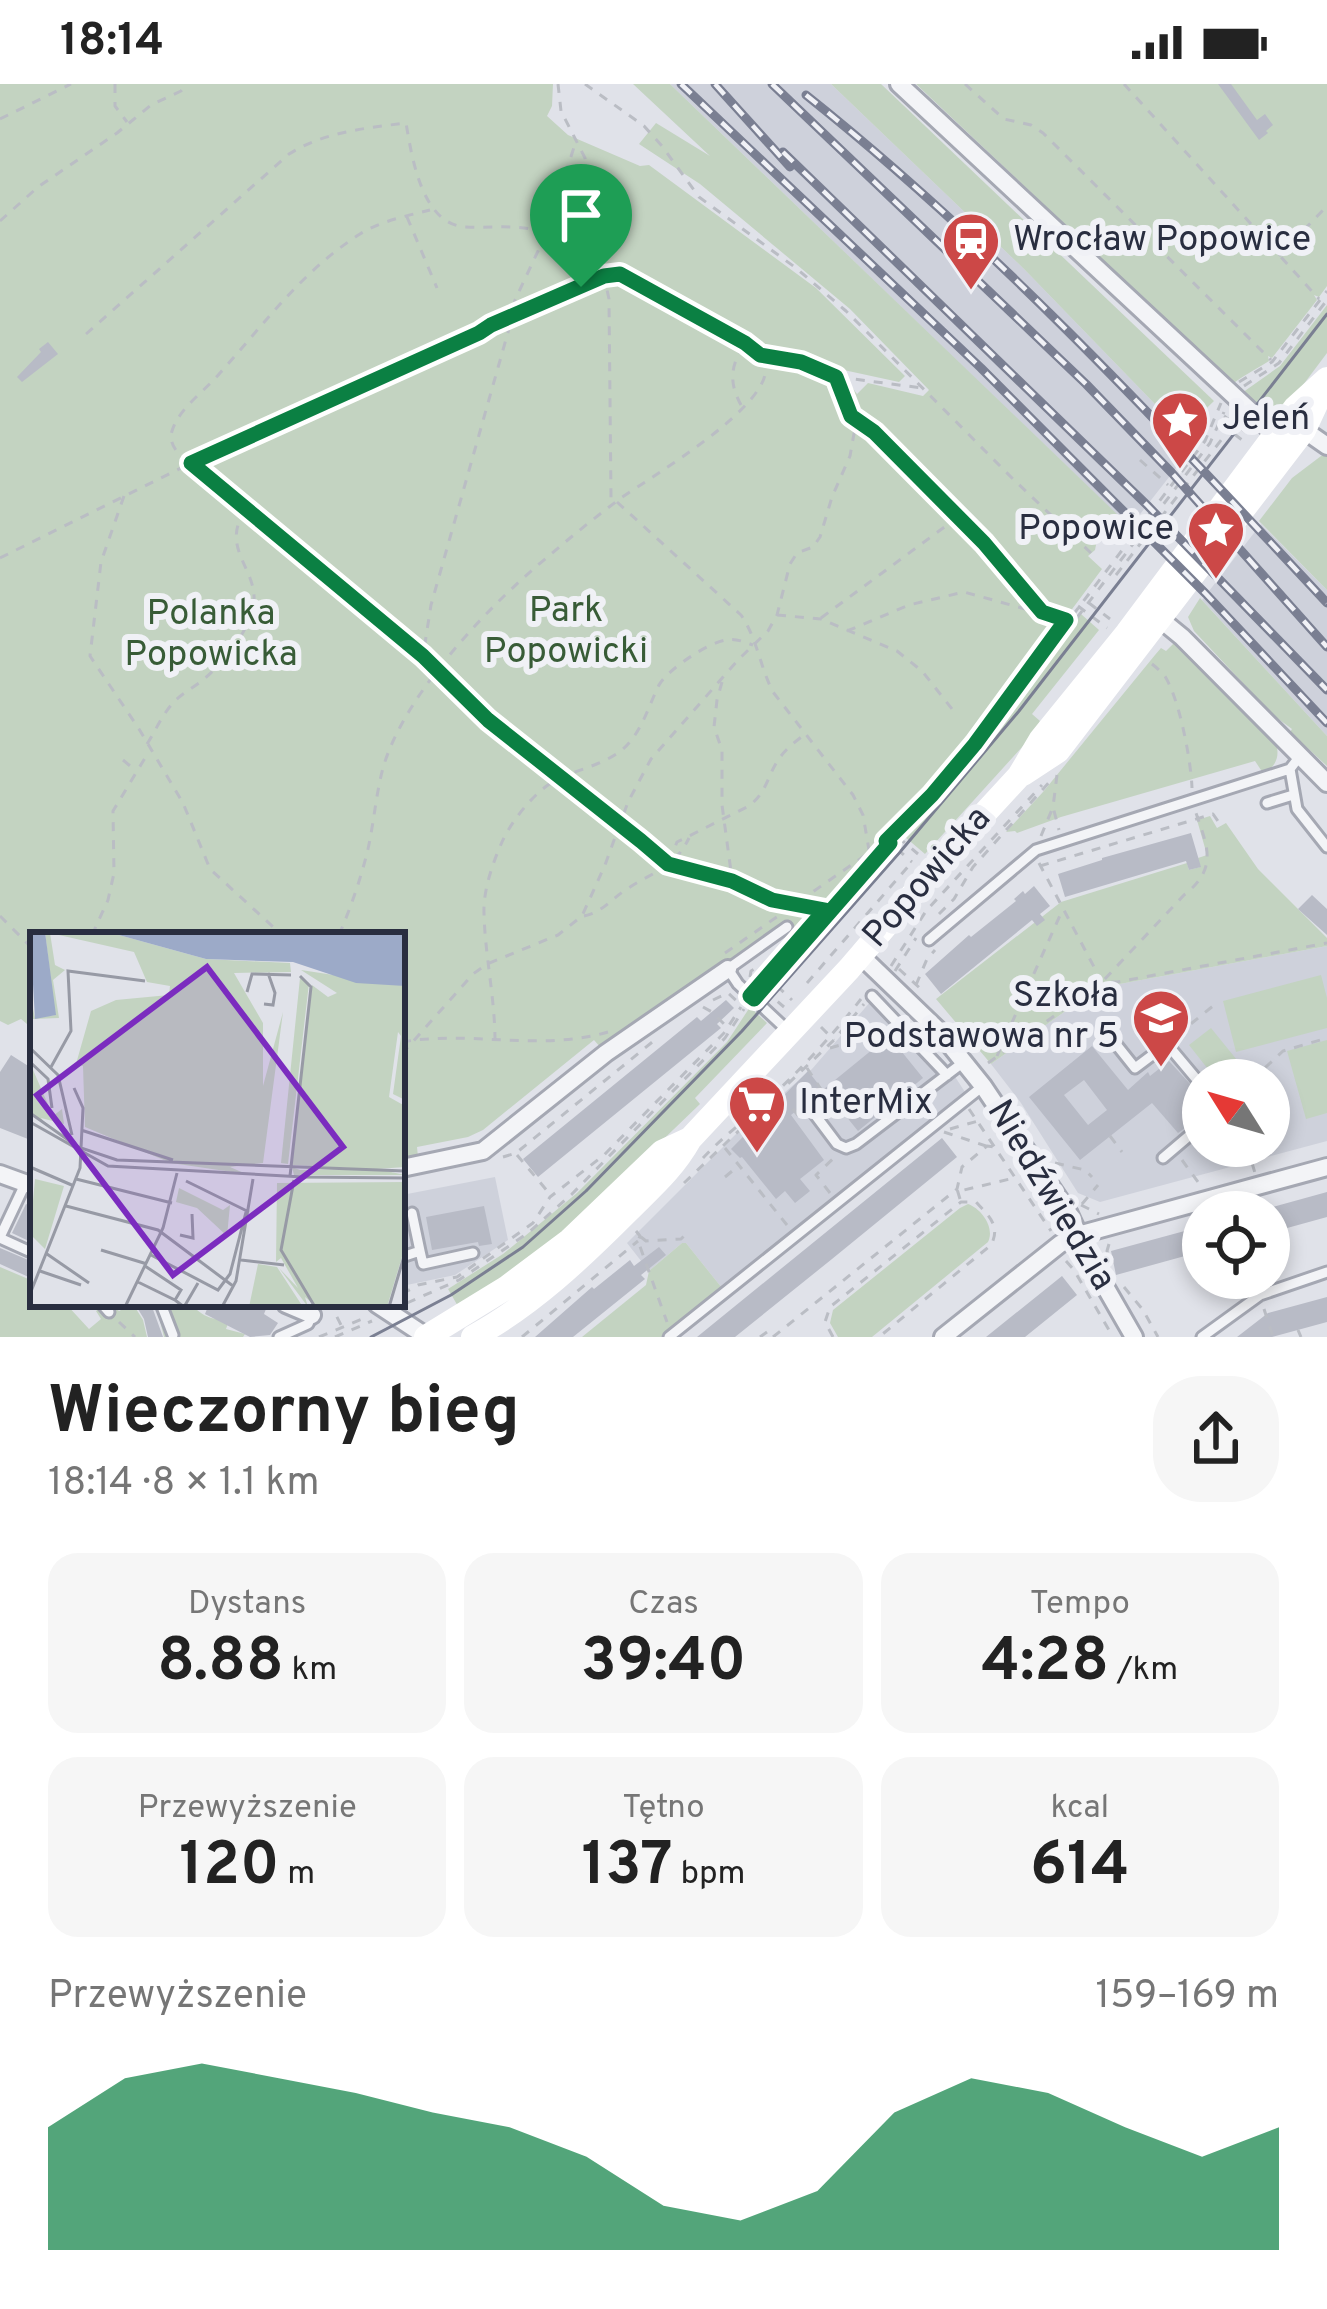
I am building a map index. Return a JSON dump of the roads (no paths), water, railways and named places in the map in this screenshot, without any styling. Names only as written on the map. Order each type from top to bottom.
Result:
[{"type":"street","points":[[899,84],[1231,396],[1270,443]]},
{"type":"street","name":"Popowicka","points":[[473,1337],[584,1256],[676,1163],[690,1138],[1019,776],[1041,739],[1295,408],[1327,379],[1304,430],[1058,751],[1019,776]]},
{"type":"street","points":[[1304,430],[1327,446]]},
{"type":"street","points":[[1160,619],[1182,637],[1295,762],[1327,783]]},
{"type":"street","name":"Niedźwiedzia","points":[[860,955],[902,993],[983,1086],[1069,1214],[1134,1337]]},
{"type":"street","points":[[405,1167],[483,1151],[720,966]]},
{"type":"street","name":"Popowicka","points":[[426,1337],[524,1275],[570,1240],[662,1152],[690,1138]]},
{"type":"street","points":[[943,1337],[1060,1244],[1078,1235],[1208,1199],[1233,1198],[1258,1185],[1327,1167]]},
{"type":"street","points":[[0,1174],[30,1184]]},
{"type":"street","points":[[293,1307],[312,1315]]},
{"type":"street","points":[[379,1310],[426,1337]]},
{"type":"lane","points":[[1295,762],[1297,808],[1327,847]]},
{"type":"lane","name":"Popowicka","points":[[929,940],[1036,850],[1295,762]]},
{"type":"lane","points":[[1267,803],[1293,795]]},
{"type":"lane","points":[[787,926],[720,966],[790,1032]]},
{"type":"lane","points":[[872,996],[947,1076]]},
{"type":"lane","points":[[1104,1030],[1135,1068],[1167,1044],[1182,1062]]},
{"type":"lane","points":[[813,1112],[837,1144],[846,1148],[965,1061]]},
{"type":"lane","points":[[671,1336],[983,1086]]},
{"type":"lane","points":[[1163,1158],[1182,1142]]},
{"type":"lane","points":[[30,1184],[0,1237],[30,1252]]},
{"type":"lane","points":[[412,1213],[423,1264],[473,1253]]},
{"type":"lane","points":[[405,1256],[420,1251]]},
{"type":"lane","points":[[1290,1285],[1327,1272]]},
{"type":"lane","points":[[1202,1337],[1254,1299]]},
{"type":"lane","points":[[279,1337],[308,1324],[312,1315]]},
{"type":"tram line","points":[[371,1337],[451,1295],[523,1247],[586,1191],[742,1031],[1019,711],[1327,314]]},
{"type":"railway","points":[[681,84],[981,368],[1327,723]]},
{"type":"railway","points":[[715,84],[790,167]]},
{"type":"railway","points":[[772,84],[1086,384],[1327,647]]},
{"type":"railway","points":[[806,95],[1011,275],[1327,603]]},
{"type":"railway","points":[[783,152],[1147,505],[1327,690]]},
{"type":"place","name":"Wrocław Popowice","points":[[971,292]]},
{"type":"place","name":"Jeleń","points":[[1180,471]]},
{"type":"place","name":"Popowice","points":[[1216,581]]},
{"type":"place","name":"Szkoła Podstawowa nr 5","points":[[1161,1069]]},
{"type":"place","name":"InterMix","points":[[757,1155]]},
{"type":"park label","name":"Park Popowicki","points":[[566,632]]},
{"type":"park label","name":"Polanka Popowicka","points":[[211,636]]}]
